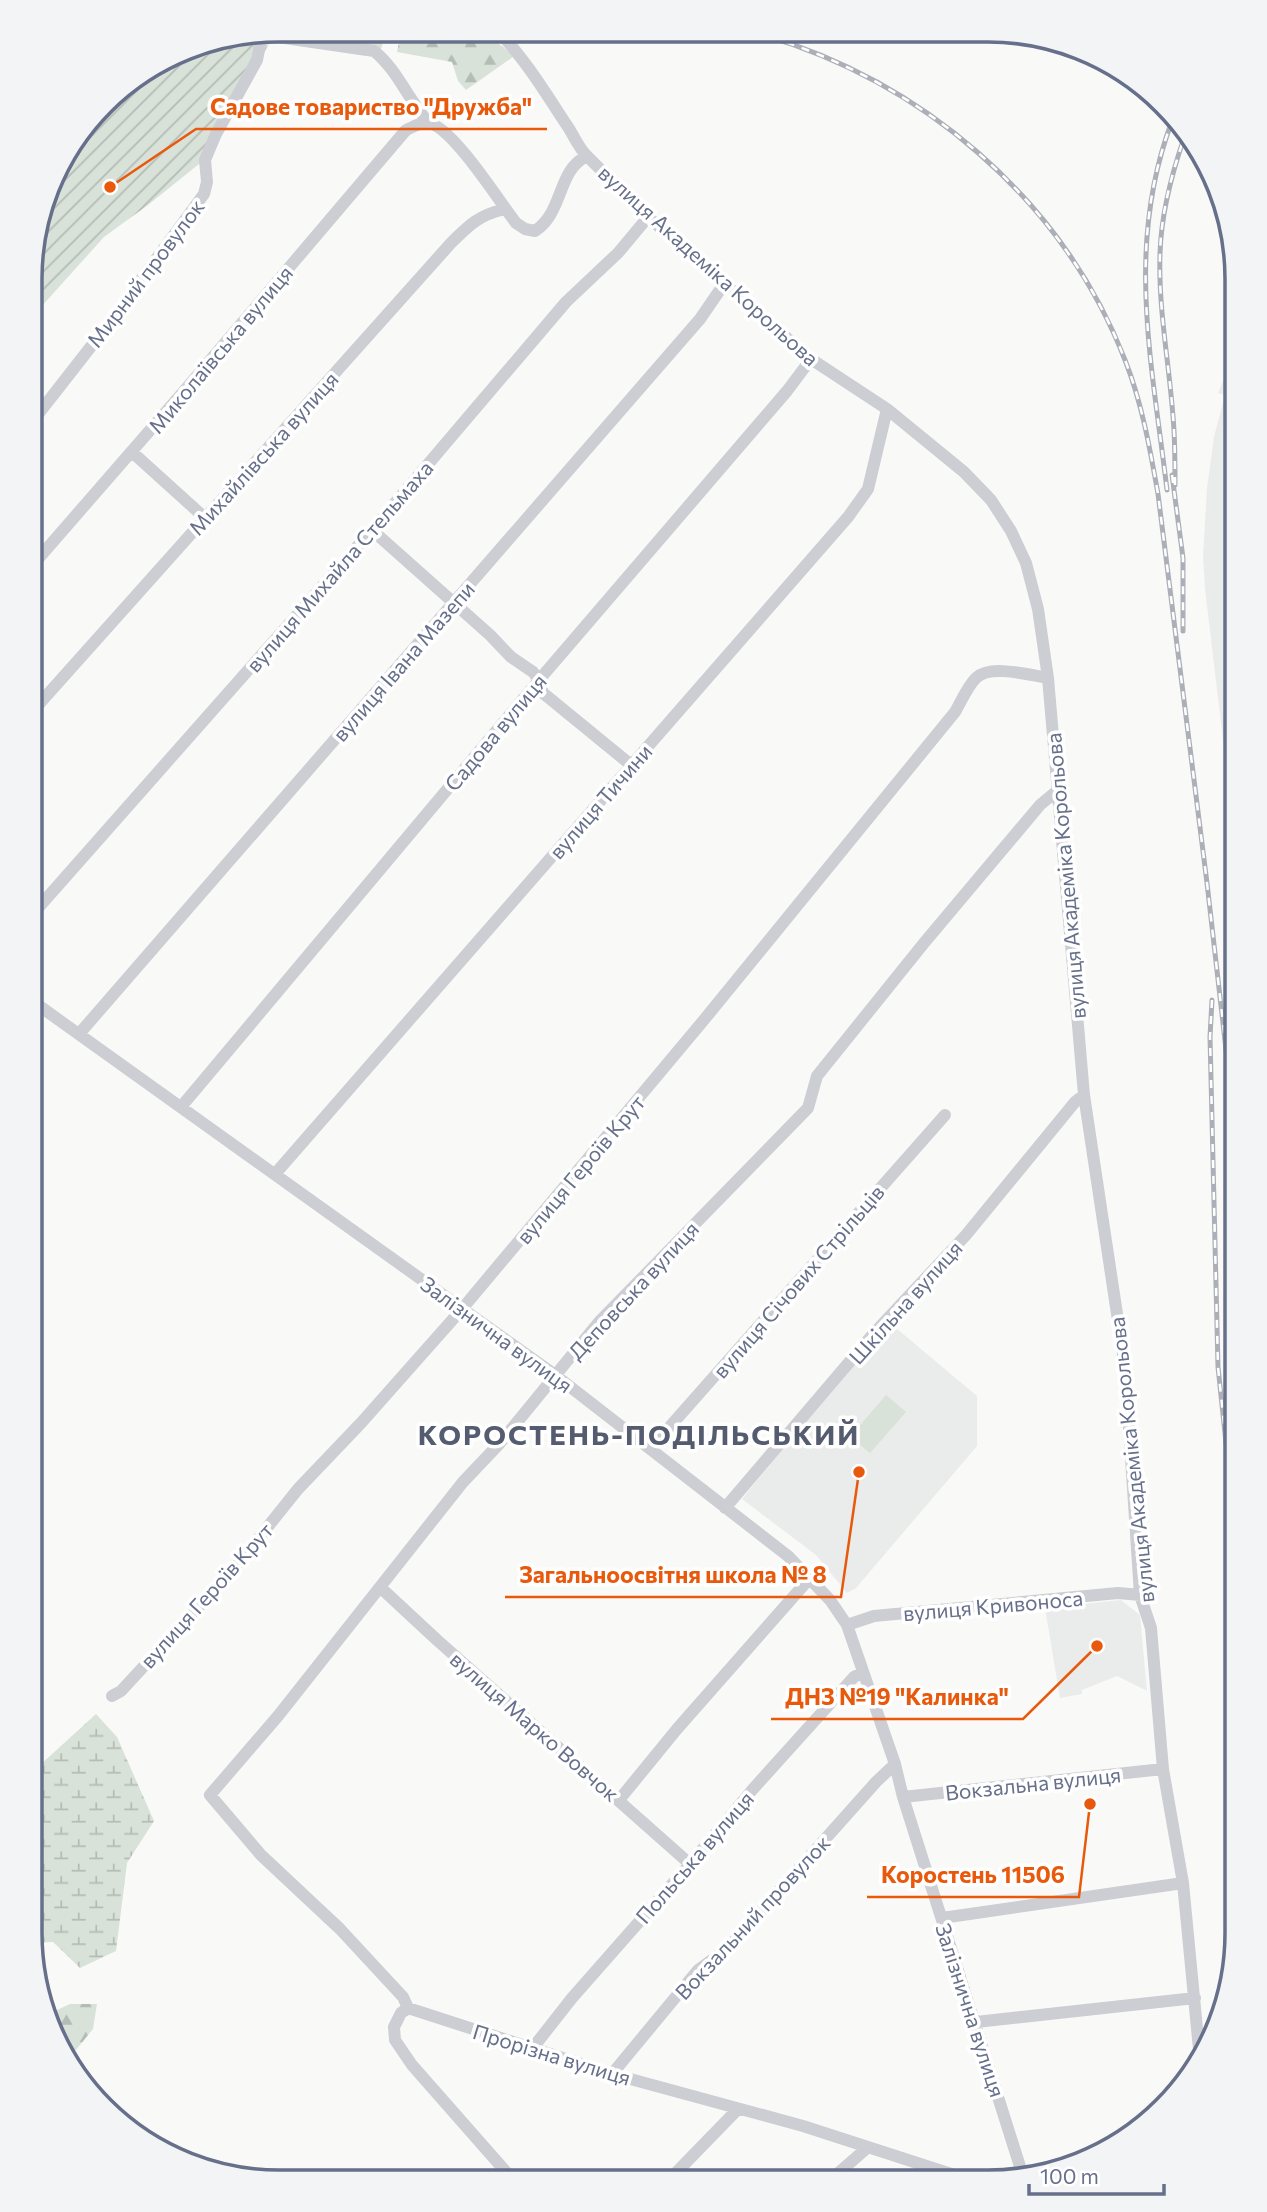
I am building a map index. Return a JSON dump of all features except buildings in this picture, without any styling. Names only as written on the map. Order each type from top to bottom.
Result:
[{"type":"street","name":"вулиця Академіка Корольова","points":[[313,42],[374,51],[383,58],[416,109],[430,124],[442,131],[476,167],[516,223],[525,229],[535,231],[545,224],[553,213],[570,171],[580,159],[587,156],[648,217],[811,359],[887,409],[964,472],[991,500],[1011,531],[1026,563],[1038,610],[1048,678],[1084,1095],[1125,1367],[1140,1595],[1151,1628],[1163,1769],[1183,1883],[1199,2041]]},
{"type":"street","points":[[508,42],[569,128],[577,146],[587,156]]},
{"type":"street","name":"Мирний провулок","points":[[42,409],[204,194],[207,182],[205,160],[216,134],[257,60],[258,43]]},
{"type":"street","name":"Миколаївська вулиця","points":[[42,556],[406,130],[417,124],[430,124]]},
{"type":"street","name":"Михайлівська вулиця","points":[[42,701],[451,243],[468,225],[485,213],[505,209]]},
{"type":"street","name":"вулиця Михайла Стельмаха","points":[[42,904],[372,530],[566,302],[618,253],[648,217]]},
{"type":"street","name":"вулиця Івана Мазепи","points":[[79,1034],[700,319],[724,284]]},
{"type":"street","name":"Садова вулиця","points":[[181,1107],[539,680],[788,391],[811,359]]},
{"type":"street","name":"вулиця Тичини","points":[[275,1174],[848,517],[868,489],[887,409]]},
{"type":"street","points":[[132,452],[205,518]]},
{"type":"street","points":[[372,530],[512,657],[533,672],[543,693],[631,765]]},
{"type":"street","name":"вулиця Героїв Крут","points":[[112,1696],[121,1691],[225,1579],[299,1489],[462,1309],[703,1021],[955,712],[973,680],[983,672],[994,671],[1048,678]]},
{"type":"street","name":"Деповська вулиця","points":[[408,2008],[403,1997],[340,1928],[261,1855],[211,1795],[278,1716],[463,1482],[500,1443],[598,1322],[808,1108],[817,1076],[923,943],[1040,805],[1058,790]]},
{"type":"street","name":"Залізнична вулиця","points":[[42,1008],[555,1375],[788,1556],[830,1600],[847,1626],[895,1764],[903,1797],[1020,2168]]},
{"type":"street","name":"Шкільна вулиця","points":[[725,1508],[875,1332],[966,1234],[1075,1102],[1084,1095]]},
{"type":"street","name":"вулиця Січових Стрільців","points":[[651,1448],[946,1115]]},
{"type":"street","points":[[619,1800],[677,1729],[809,1578]]},
{"type":"street","name":"вулиця Марко Вовчок","points":[[381,1588],[691,1864]]},
{"type":"street","name":"вулиця Кривоноса","points":[[847,1626],[874,1616],[1118,1593],[1140,1595]]},
{"type":"street","name":"Польська вулиця","points":[[532,2049],[572,1998],[762,1779],[854,1676],[863,1672]]},
{"type":"street","name":"Вокзальний провулок","points":[[612,2074],[698,1970],[728,1948],[895,1764]]},
{"type":"street","name":"Вокзальна вулиця","points":[[903,1797],[1163,1769]]},
{"type":"street","points":[[942,1918],[1183,1883]]},
{"type":"street","points":[[976,2022],[1195,1998]]},
{"type":"street","points":[[408,2008],[401,2013],[394,2027],[396,2040],[412,2064],[504,2170]]},
{"type":"street","name":"Прорізна вулиця","points":[[408,2008],[612,2074],[803,2126],[937,2170]]},
{"type":"street","points":[[679,2170],[737,2110]]},
{"type":"street","points":[[842,2170],[867,2148]]},
{"type":"shaded area","points":[[1225,376],[1225,395],[1218,393]]},
{"type":"shaded area","points":[[1225,395],[1225,754],[1203,556],[1207,488],[1214,437]]},
{"type":"shaded area","points":[[890,1323],[977,1396],[977,1446],[856,1588],[847,1593],[816,1555],[742,1499],[830,1390]]},
{"type":"shaded area","points":[[1121,1600],[1140,1615],[1147,1691],[1117,1676],[1082,1690],[1082,1694],[1060,1698],[1045,1608]]},
{"type":"green space","points":[[333,42],[383,42],[381,49]]},
{"type":"green space","points":[[399,42],[495,42],[513,57],[466,90],[458,81],[452,62],[397,52]]},
{"type":"green space","points":[[269,43],[203,164],[199,164],[104,237],[42,306],[44,248],[55,203],[74,160],[101,123],[147,82],[174,66],[217,50]]},
{"type":"green space","points":[[886,1395],[906,1412],[870,1453],[850,1437]]},
{"type":"green space","points":[[96,1714],[117,1737],[154,1821],[127,1863],[116,1951],[80,1968],[53,1942],[43,1942],[42,1763]]},
{"type":"green space","points":[[70,2004],[97,2004],[93,2029],[74,2052],[66,2038],[56,2011]]},
{"type":"railway","points":[[782,42],[816,54],[874,81],[928,114],[978,153],[1024,197],[1064,247],[1098,301],[1125,360],[1141,409],[1158,494],[1225,1037]]},
{"type":"railway","points":[[1167,490],[1150,350],[1146,259],[1149,213],[1158,167],[1170,128]]},
{"type":"railway","points":[[1175,485],[1174,431],[1161,298],[1160,254],[1162,224],[1182,144]]},
{"type":"railway","points":[[1172,475],[1183,558],[1183,631]]},
{"type":"railway","points":[[1212,1000],[1210,1037],[1218,1367],[1224,1427]]},
{"type":"place","name":"Садове товариство \"Дружба\"","points":[[110,187]]},
{"type":"place","name":"Загальноосвітня школа № 8","points":[[859,1472]]},
{"type":"place","name":"ДНЗ №19 \"Калинка\"","points":[[1097,1646]]},
{"type":"place","name":"Коростень 11506","points":[[1090,1804]]},
{"type":"district","name":"КОРОСТЕНЬ-ПОДІЛЬСЬКИЙ","points":[[639,1434]]}]
